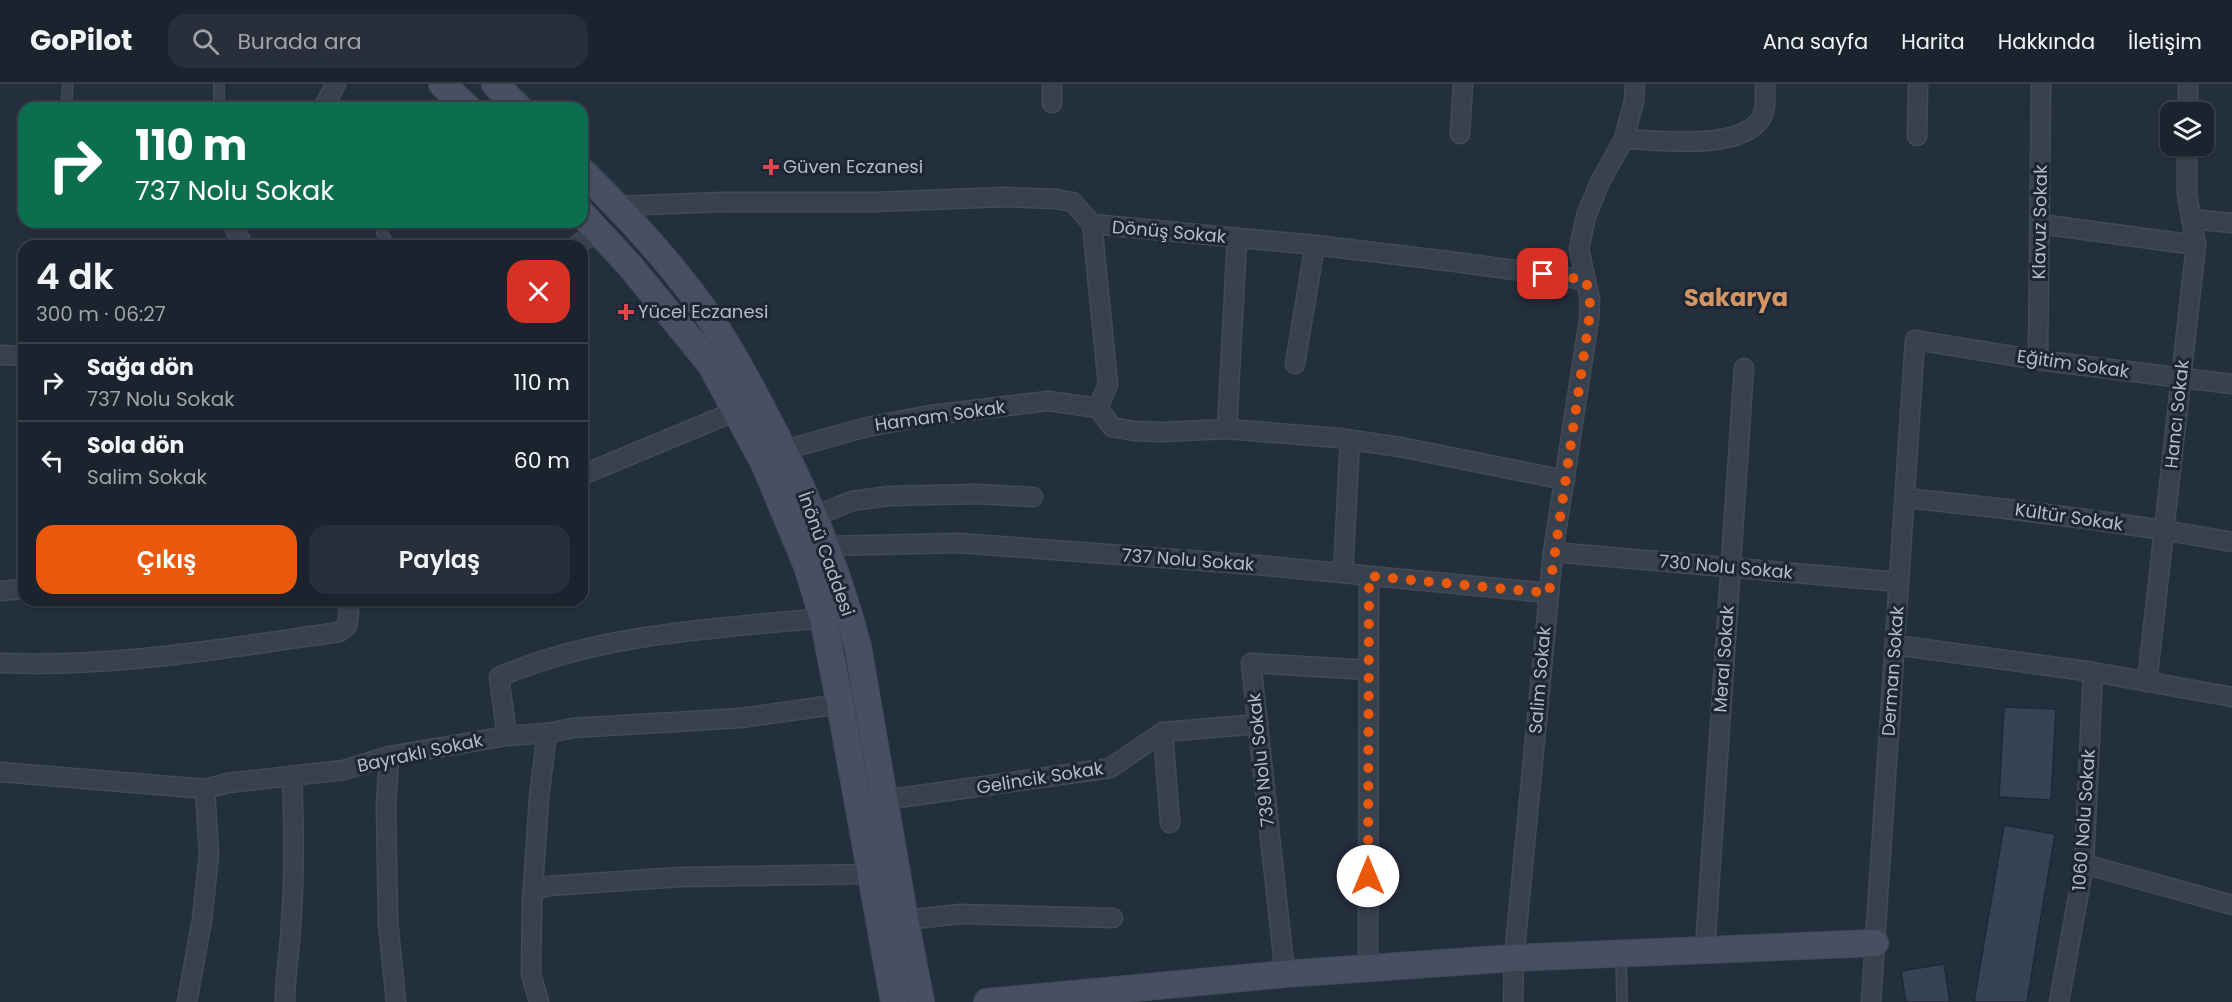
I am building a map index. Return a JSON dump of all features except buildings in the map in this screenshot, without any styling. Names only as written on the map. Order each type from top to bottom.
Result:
[{"type":"main road","points":[[442,84],[462,102]]},
{"type":"main road","points":[[495,84],[513,102]]},
{"type":"main road","name":"İnönü Caddesi","points":[[588,177],[652,244],[702,307],[741,368],[815,516],[858,647],[904,920],[921,1002]]},
{"type":"main road","name":"İnönü Caddesi","points":[[590,222],[711,364],[764,463],[807,566],[823,618],[894,1002]]},
{"type":"main road","points":[[987,1002],[1285,974],[1514,958],[1875,943]]},
{"type":"street","points":[[326,102],[336,84]]},
{"type":"street","points":[[1052,84],[1052,103]]},
{"type":"street","points":[[1460,134],[1463,84]]},
{"type":"street","name":"Salim Sokak","points":[[1513,1002],[1514,958],[1553,552],[1589,320],[1590,300],[1580,249],[1586,216],[1600,182],[1624,139],[1634,101],[1635,84]]},
{"type":"street","points":[[1624,139],[1691,143],[1733,136],[1750,129],[1762,119],[1766,101],[1765,84]]},
{"type":"street","points":[[1917,84],[1917,136]]},
{"type":"street","name":"Klavuz Sokak","points":[[2038,360],[2041,84]]},
{"type":"street","points":[[2188,84],[2188,102]]},
{"type":"street","name":"Hancı Sokak","points":[[2147,682],[2196,245],[2187,194],[2187,156]]},
{"type":"street","name":"Dönüş Sokak","points":[[617,206],[723,202],[874,202],[1006,197],[1056,199],[1073,202],[1092,224],[1315,245],[1586,280]]},
{"type":"street","points":[[2191,219],[2232,223]]},
{"type":"street","points":[[1092,224],[1108,384],[1098,408],[1112,427],[1134,431],[1227,429],[1350,440],[1400,447],[1565,480]]},
{"type":"street","points":[[2040,224],[2196,245]]},
{"type":"street","points":[[1227,429],[1237,238]]},
{"type":"street","points":[[1295,364],[1315,245]]},
{"type":"street","name":"Eğitim Sokak","points":[[1915,340],[2038,360],[2232,384]]},
{"type":"street","name":"Derman Sokak","points":[[1871,1002],[1915,340]]},
{"type":"street","points":[[0,355],[18,356]]},
{"type":"street","name":"Meral Sokak","points":[[1705,950],[1744,368]]},
{"type":"street","name":"Hamam Sokak","points":[[784,450],[867,427],[931,415],[1048,401],[1098,408]]},
{"type":"street","points":[[588,473],[736,411]]},
{"type":"street","points":[[1343,573],[1350,440]]},
{"type":"street","points":[[815,516],[852,501],[889,496],[977,494],[1033,497]]},
{"type":"street","name":"Kültür Sokak","points":[[1905,498],[2164,530],[2232,542]]},
{"type":"street","name":"737 Nolu Sokak","points":[[826,546],[959,543],[1343,573],[1549,593]]},
{"type":"street","name":"730 Nolu Sokak","points":[[1553,552],[1899,582]]},
{"type":"street","points":[[1368,968],[1369,576]]},
{"type":"street","points":[[0,591],[18,590]]},
{"type":"street","points":[[0,663],[42,665],[188,654],[339,632],[347,626],[348,606]]},
{"type":"street","points":[[507,736],[499,677],[530,664],[573,651],[664,635],[823,618]]},
{"type":"street","points":[[1895,645],[2093,672],[2232,697]]},
{"type":"street","name":"739 Nolu Sokak","points":[[1285,974],[1251,663],[1369,670]]},
{"type":"street","name":"1060 Nolu Sokak","points":[[2059,1002],[2084,864],[2093,672]]},
{"type":"street","name":"Bayraklı Sokak","points":[[0,772],[205,789],[228,783],[344,770],[389,756],[507,736],[547,733],[573,728],[741,718],[840,704]]},
{"type":"street","name":"Gelincik Sokak","points":[[884,800],[1110,768],[1163,732],[1258,724]]},
{"type":"street","points":[[1163,732],[1170,823]]},
{"type":"street","points":[[539,1002],[531,974],[532,890],[547,733]]},
{"type":"street","points":[[389,756],[386,806],[387,922],[396,1002]]},
{"type":"street","points":[[285,1002],[294,837],[292,776]]},
{"type":"street","points":[[188,1002],[202,920],[209,855],[205,789]]},
{"type":"street","points":[[2084,864],[2232,905]]},
{"type":"street","points":[[532,890],[549,886],[680,877],[871,874]]},
{"type":"street","points":[[904,920],[960,914],[1113,918]]},
{"type":"lane","points":[[66,102],[68,84]]},
{"type":"lane","points":[[219,84],[219,102]]},
{"type":"lane","points":[[1620,954],[1622,1002]]},
{"type":"place","name":"Güven Eczanesi","points":[[771,167]]},
{"type":"place","name":"Yücel Eczanesi","points":[[626,312]]},
{"type":"district","name":"Sakarya","points":[[1736,298]]},
{"type":"route","points":[[1368,876],[1369,576],[1549,593],[1590,300],[1586,280],[1543,274]]}]
